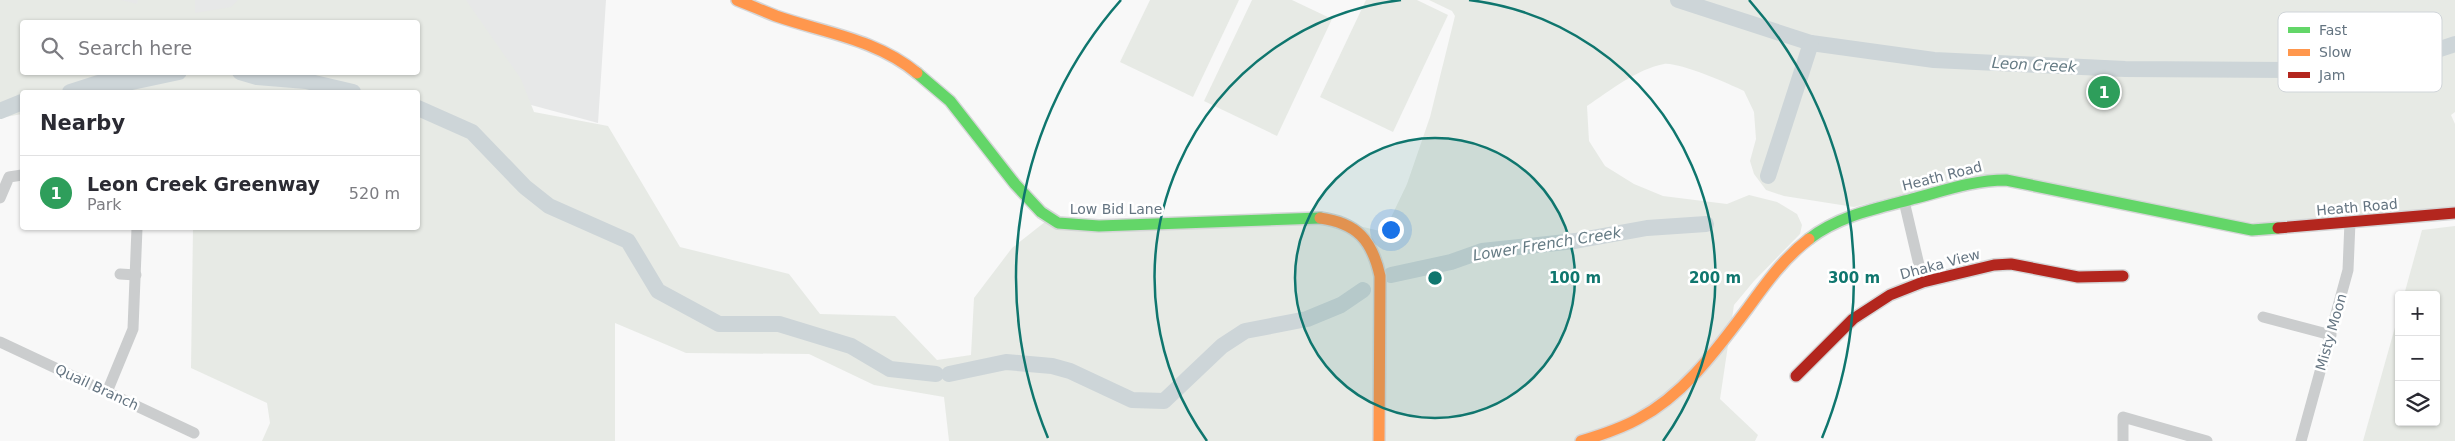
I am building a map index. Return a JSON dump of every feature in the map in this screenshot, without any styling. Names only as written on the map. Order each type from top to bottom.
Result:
[{"type":"street","name":"Low Bid Lane","points":[[737,0],[777,16],[829,30],[860,41],[882,50],[906,64],[950,101],[1015,184],[1041,212],[1058,223],[1099,226],[1312,217],[1338,221],[1358,231],[1373,251],[1380,276],[1379,441]]},
{"type":"street","points":[[0,198],[9,177],[20,175]]},
{"type":"street","name":"Heath Road","points":[[1581,441],[1624,427],[1645,415],[1685,386],[1702,369],[1785,260],[1812,236],[1869,210],[1978,182],[2006,180],[2252,230],[2455,213]]},
{"type":"street","points":[[1904,201],[1923,282]]},
{"type":"street","name":"Misty Moon","points":[[2300,441],[2348,270],[2350,222]]},
{"type":"street","points":[[107,392],[134,329],[137,230]]},
{"type":"street","name":"Dhaka View","points":[[1796,376],[1853,319],[1890,295],[1923,282],[1994,265],[2011,264],[2078,277],[2122,276]]},
{"type":"street","points":[[120,274],[136,275]]},
{"type":"street","points":[[2263,317],[2331,334]]},
{"type":"street","name":"Quail Branch","points":[[0,342],[194,433]]},
{"type":"street","points":[[2122,441],[2123,417],[2207,441]]},
{"type":"shaded area","points":[[0,0],[606,0],[598,123],[420,75],[420,20],[20,20]]},
{"type":"shaded area","points":[[0,0],[121,0],[137,4],[138,0],[195,0],[195,13],[231,7],[238,0],[466,0],[521,79],[534,112],[608,126],[680,247],[789,274],[820,314],[895,316],[937,360],[971,355],[974,298],[1012,248],[1050,218],[1058,223],[1326,218],[1384,232],[1407,184],[1430,117],[1455,16],[1452,11],[1429,0],[2455,0],[2455,112],[2451,115],[2455,124],[2455,208],[2258,223],[2236,222],[2016,177],[1939,185],[1854,207],[1784,196],[1766,190],[1754,174],[1750,161],[1756,139],[1754,112],[1744,91],[1704,74],[1671,64],[1653,67],[1624,81],[1587,106],[1589,141],[1605,166],[1634,184],[1663,196],[1727,204],[1749,195],[1777,202],[1797,214],[1802,225],[1800,234],[1754,281],[1734,305],[1720,399],[1758,435],[1755,441],[949,441],[944,397],[874,385],[809,354],[686,353],[615,323],[615,441],[262,441],[270,423],[267,403],[191,368],[193,230],[420,230],[420,90],[20,90],[20,114],[0,118]]},
{"type":"shaded area","points":[[1150,0],[1239,0],[1193,97],[1120,62]]},
{"type":"shaded area","points":[[1252,0],[1292,0],[1332,19],[1277,136],[1204,101]]},
{"type":"shaded area","points":[[1366,0],[1417,0],[1448,15],[1393,132],[1320,97]]},
{"type":"shaded area","points":[[2455,226],[2455,441],[2363,441],[2395,327],[2395,426],[2440,426],[2440,291],[2405,291],[2422,230]]},
{"type":"waterway","name":"Leon Creek","points":[[1678,0],[1811,43],[1934,60],[2125,69],[2278,70]]},
{"type":"waterway","name":"Lower French Creek","points":[[1768,176],[1811,43]]},
{"type":"waterway","name":"Leon Creek","points":[[2442,48],[2455,44]]},
{"type":"waterway","name":"Lower French Creek","points":[[76,90],[98,83],[132,82],[165,75]]},
{"type":"waterway","name":"Lower French Creek","points":[[250,75],[306,81],[344,90]]},
{"type":"waterway","name":"Lower French Creek","points":[[0,111],[20,103]]},
{"type":"waterway","name":"Lower French Creek","points":[[420,109],[472,132],[525,187],[549,206],[628,241],[658,291],[719,324],[779,324],[851,346],[890,369],[936,374]]},
{"type":"waterway","name":"Lower French Creek","points":[[1391,275],[1451,262],[1482,251],[1575,241],[1647,228],[1706,224]]},
{"type":"waterway","name":"Lower French Creek","points":[[949,374],[1006,362],[1052,366],[1070,371],[1132,400],[1164,401],[1222,346],[1245,331],[1307,319],[1341,305],[1363,290]]},
{"type":"traffic: fast","points":[[917,73],[950,101],[1015,184],[1041,212],[1058,223],[1099,226],[1320,218]]},
{"type":"traffic: fast","points":[[1809,239],[1834,224],[1874,209],[1960,186],[1994,180],[2006,180],[2252,230],[2278,228]]},
{"type":"traffic: slow","points":[[737,0],[776,16],[850,38],[885,52],[917,73]]},
{"type":"traffic: slow","points":[[1320,218],[1344,224],[1361,235],[1377,263],[1380,276],[1379,441]]},
{"type":"traffic: slow","points":[[1581,441],[1631,423],[1671,397],[1712,355],[1783,263],[1809,239]]},
{"type":"traffic: jam","points":[[2278,228],[2455,213]]},
{"type":"traffic: jam","points":[[1796,376],[1853,319],[1890,295],[1923,282],[1994,265],[2011,264],[2078,277],[2123,276]]},
{"type":"place","name":"Leon Creek Greenway","points":[[2104,92]]}]
